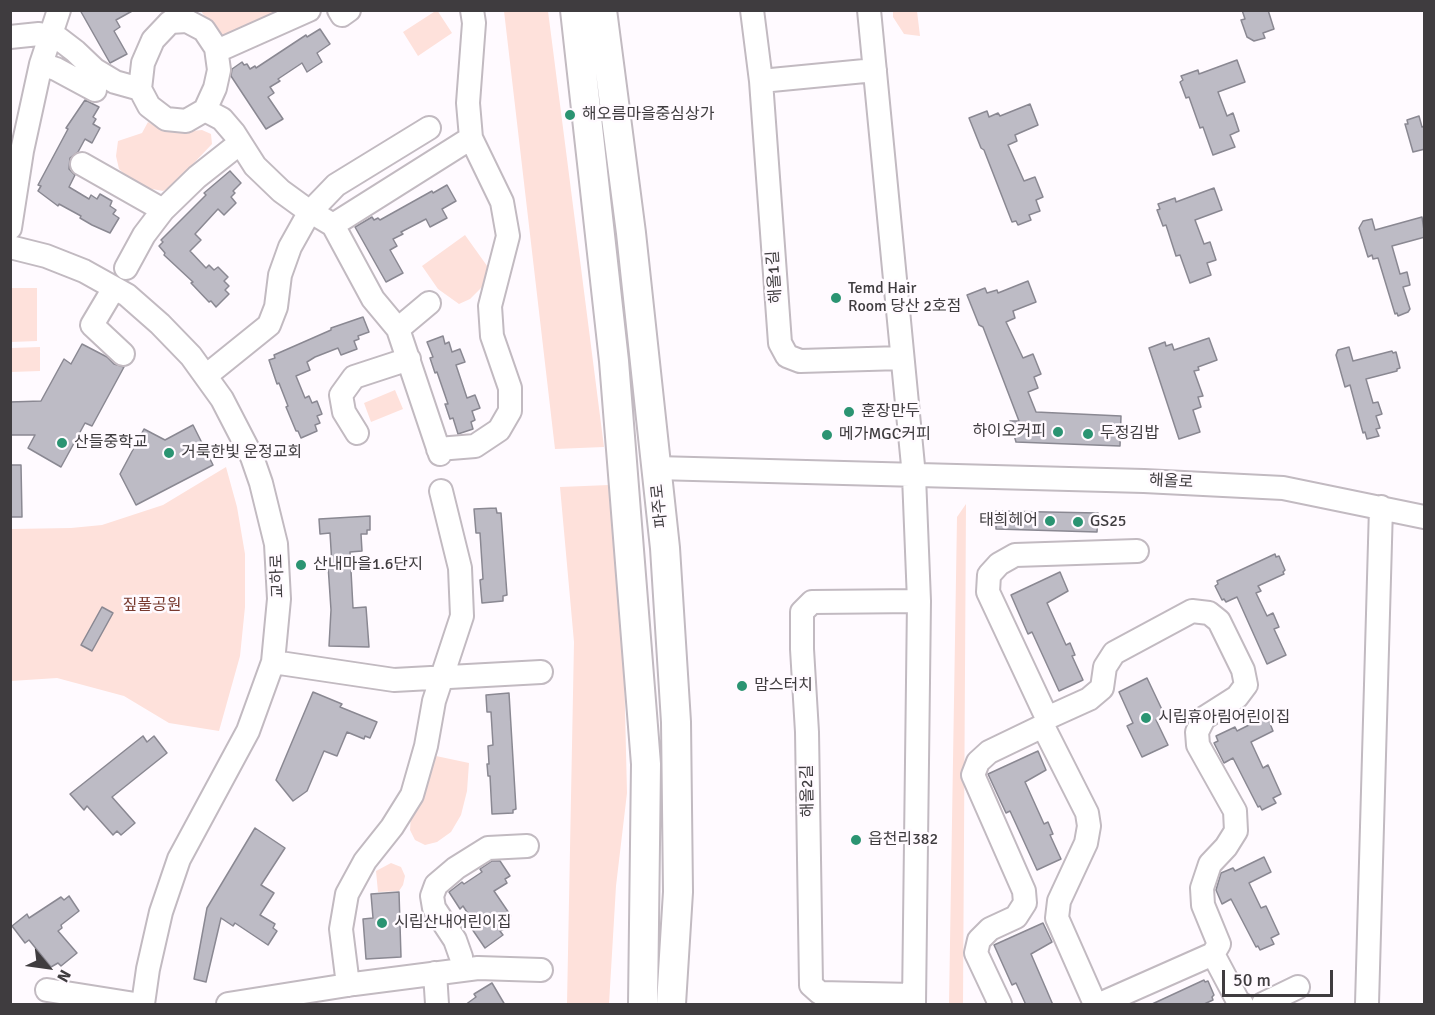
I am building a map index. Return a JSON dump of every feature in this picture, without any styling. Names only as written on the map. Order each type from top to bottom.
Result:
[{"type":"main road","name":"파주로","points":[[575,10],[614,361],[646,764],[643,1005]]},
{"type":"main road","name":"파주로","points":[[602,10],[631,232],[665,548],[676,722],[678,892],[672,1005]]},
{"type":"main road","points":[[624,1005],[632,886],[645,832]]},
{"type":"street","points":[[10,228],[22,151],[40,64],[59,10]]},
{"type":"street","points":[[217,51],[309,10]]},
{"type":"street","points":[[339,10],[342,15],[349,10]]},
{"type":"street","points":[[205,110],[222,119],[255,166],[282,191],[310,212],[333,225],[373,299],[398,329],[439,452],[475,446],[499,430],[510,411],[510,388],[492,336],[490,306],[508,236],[502,202],[471,138],[468,103],[474,23],[472,10]]},
{"type":"street","name":"해올1길","points":[[752,10],[761,81],[780,343],[787,356],[800,361],[902,358]]},
{"type":"street","points":[[869,10],[914,476]]},
{"type":"street","points":[[187,21],[204,30],[217,51],[219,70],[215,88],[205,110],[186,121],[166,119],[149,106],[140,89],[143,63],[153,40],[170,22],[187,21]]},
{"type":"street","points":[[10,37],[39,34],[60,39],[95,70],[115,82],[140,89]]},
{"type":"street","points":[[40,64],[56,69],[94,90]]},
{"type":"street","points":[[761,81],[875,70]]},
{"type":"street","points":[[207,375],[269,325],[276,307],[280,275],[290,247],[310,212],[342,181],[429,128]]},
{"type":"street","points":[[333,225],[471,138]]},
{"type":"street","points":[[126,268],[144,236],[164,210],[196,177],[240,142]]},
{"type":"street","points":[[82,164],[164,210]]},
{"type":"street","name":"교하로","points":[[10,247],[46,256],[84,271],[127,295],[160,324],[207,375],[252,457],[276,544],[279,599],[273,662],[248,731],[179,859],[161,912],[148,969],[143,1005]]},
{"type":"street","points":[[114,288],[92,325],[123,354]]},
{"type":"street","points":[[398,329],[429,303]]},
{"type":"street","points":[[357,433],[344,412],[341,395],[347,386],[354,377],[409,360]]},
{"type":"street","name":"해올로","points":[[656,468],[1143,481],[1282,488],[1425,517]]},
{"type":"street","name":"해올2길","points":[[914,476],[919,601],[914,1000],[820,993],[811,985],[807,732],[802,612],[812,602],[919,601]]},
{"type":"street","points":[[348,985],[342,929],[347,894],[365,861],[392,827],[412,795],[426,746],[434,701],[462,616],[460,568],[441,491]]},
{"type":"street","points":[[1367,1005],[1381,507]]},
{"type":"street","points":[[1095,1005],[1057,918],[1059,901],[1086,843],[1089,826],[1088,813],[988,592],[989,575],[999,564],[1015,555],[1137,551]]},
{"type":"street","points":[[1000,1005],[976,953],[979,940],[990,929],[1016,917],[1025,903],[1024,891],[973,775],[978,762],[989,752],[1089,699],[1102,688],[1105,667],[1114,653],[1192,611],[1209,613],[1219,621],[1244,670],[1246,685],[1237,697],[1204,718],[1197,732],[1198,745],[1234,811],[1236,831],[1226,847],[1210,864],[1202,888],[1203,905],[1219,944],[1213,954],[1127,1000],[1100,1005]]},
{"type":"street","points":[[273,662],[394,680],[541,672]]},
{"type":"street","points":[[461,957],[455,940],[434,908],[432,896],[436,885],[456,868],[488,848],[526,846]]},
{"type":"street","points":[[1025,903],[1058,910]]},
{"type":"street","points":[[1213,954],[1242,1005]]},
{"type":"street","points":[[228,1005],[348,985],[478,968],[541,970]]},
{"type":"street","points":[[435,973],[437,1005]]},
{"type":"street","points":[[1263,1005],[1298,987]]},
{"type":"street","points":[[47,990],[135,1005]]},
{"type":"green space","points":[[437,10],[452,33],[418,56],[403,32]]},
{"type":"green space","points":[[201,11],[293,11],[228,39],[217,35]]},
{"type":"green space","points":[[504,11],[548,11],[604,447],[555,449]]},
{"type":"green space","points":[[893,11],[917,11],[920,36],[904,34],[893,17]]},
{"type":"green space","points":[[148,122],[160,129],[181,132],[202,130],[211,134],[212,144],[173,185],[163,191],[133,182],[119,169],[116,156],[118,141],[142,133]]},
{"type":"green space","points":[[465,235],[490,270],[482,287],[470,299],[459,304],[438,289],[422,266]]},
{"type":"green space","points":[[11,288],[37,288],[37,341],[11,342]]},
{"type":"green space","points":[[40,347],[40,371],[11,372],[11,348]]},
{"type":"green space","points":[[395,390],[403,409],[371,422],[364,403]]},
{"type":"green space","name":"짚풀공원","points":[[226,467],[237,507],[245,554],[245,607],[240,656],[219,731],[169,723],[124,696],[57,678],[11,681],[11,529],[102,525],[163,505]]},
{"type":"green space","points":[[609,485],[624,667],[627,793],[616,886],[609,1004],[567,1004],[574,642],[560,487]]},
{"type":"green space","points":[[966,504],[963,1004],[949,1004],[957,517]]},
{"type":"green space","points":[[436,756],[469,763],[467,791],[461,815],[451,832],[437,842],[425,845],[415,840],[410,830],[411,815],[425,787]]},
{"type":"green space","points":[[391,863],[401,867],[405,876],[403,885],[399,891],[378,892],[376,871]]},
{"type":"building","points":[[80,10],[134,10],[116,20],[120,27],[114,31],[127,54],[110,63]]},
{"type":"building","points":[[1242,10],[1268,10],[1274,29],[1263,33],[1265,38],[1254,41],[1247,37],[1241,20],[1245,19]]},
{"type":"building","points":[[320,29],[330,44],[317,53],[322,62],[307,72],[302,63],[270,87],[274,93],[268,97],[283,119],[266,129],[231,76],[232,69],[242,62],[250,69],[255,66],[256,68],[306,35],[307,37]]},
{"type":"building","points":[[1237,60],[1245,82],[1218,92],[1227,116],[1233,113],[1239,131],[1230,135],[1235,147],[1213,155],[1189,97],[1186,98],[1180,82],[1183,80],[1181,76],[1198,70],[1199,74]]},
{"type":"building","points":[[85,100],[99,107],[93,117],[96,119],[93,124],[100,128],[92,143],[85,139],[78,152],[70,158],[69,169],[75,175],[69,187],[89,199],[91,195],[97,199],[100,194],[112,201],[110,206],[116,210],[113,214],[119,218],[110,233],[92,225],[59,204],[58,206],[38,191],[41,186],[38,185],[68,129],[66,128]]},
{"type":"building","points":[[1030,104],[1038,125],[1015,135],[1017,141],[1008,145],[1024,181],[1035,177],[1043,197],[1036,200],[1040,211],[1029,215],[1031,220],[1018,225],[1016,221],[1012,222],[969,118],[987,111],[989,117],[998,113],[1000,116]]},
{"type":"building","points":[[1419,116],[1422,127],[1425,126],[1425,149],[1413,152],[1405,124],[1408,124],[1407,120]]},
{"type":"building","points":[[230,171],[241,183],[233,191],[235,193],[231,197],[236,203],[224,215],[218,209],[195,234],[201,240],[190,251],[206,268],[209,265],[214,270],[218,267],[228,277],[224,281],[229,286],[225,290],[229,294],[216,307],[164,255],[165,253],[159,246],[163,242],[161,240],[206,195],[204,193]]},
{"type":"building","points":[[447,185],[456,201],[442,209],[447,218],[430,227],[426,219],[401,232],[403,234],[393,239],[397,246],[390,250],[403,273],[386,282],[355,227],[372,217],[374,220],[378,218],[380,220]]},
{"type":"building","points":[[1214,188],[1222,210],[1195,220],[1204,244],[1210,242],[1216,260],[1207,263],[1211,275],[1190,283],[1180,255],[1176,256],[1166,225],[1163,226],[1157,210],[1160,209],[1158,204],[1175,198],[1176,202]]},
{"type":"building","points":[[1422,217],[1425,237],[1392,246],[1400,274],[1407,272],[1410,285],[1403,287],[1410,309],[1398,316],[1397,313],[1395,314],[1378,258],[1373,259],[1372,255],[1368,257],[1359,228],[1363,221],[1372,219],[1375,230]]},
{"type":"building","points":[[1028,281],[1036,302],[1013,311],[1015,318],[1006,322],[1023,358],[1033,354],[1041,374],[1034,377],[1038,388],[1028,392],[1036,412],[1121,416],[1120,446],[1016,442],[1010,421],[1019,421],[983,327],[979,325],[967,295],[985,288],[987,293],[997,290],[998,293]]},
{"type":"building","points":[[363,317],[369,332],[358,336],[359,339],[354,341],[357,349],[341,355],[338,348],[315,357],[307,362],[310,370],[296,376],[305,398],[309,396],[312,403],[317,401],[322,414],[317,416],[320,423],[315,425],[317,431],[301,438],[286,407],[288,406],[269,360],[275,358],[274,355],[331,330],[331,328]]},
{"type":"building","points":[[443,336],[445,344],[449,342],[452,352],[460,349],[465,362],[456,365],[467,398],[475,395],[480,408],[472,411],[475,420],[471,422],[473,429],[458,434],[453,418],[450,419],[445,404],[448,404],[437,372],[435,373],[430,358],[433,357],[427,342]]},
{"type":"building","points":[[1209,338],[1217,360],[1198,367],[1199,370],[1194,371],[1203,396],[1198,397],[1201,407],[1193,410],[1200,432],[1179,439],[1149,348],[1165,342],[1166,346],[1172,344],[1174,350]]},
{"type":"building","points":[[82,344],[107,357],[114,364],[124,367],[92,426],[85,423],[61,467],[28,448],[35,435],[10,435],[10,402],[41,401],[64,359],[71,364]]},
{"type":"building","points":[[1349,347],[1353,361],[1396,352],[1400,368],[1397,371],[1366,379],[1373,403],[1378,402],[1382,414],[1376,416],[1380,428],[1376,429],[1379,436],[1367,439],[1365,432],[1363,433],[1350,385],[1345,387],[1336,355],[1338,350]]},
{"type":"building","name":"거룩한빛 운정교회","points":[[193,425],[213,465],[136,505],[120,474],[144,429],[165,440]]},
{"type":"building","points":[[10,465],[21,465],[22,517],[10,517]]},
{"type":"building","points":[[496,508],[497,513],[501,513],[507,595],[503,596],[503,601],[482,603],[480,533],[476,533],[474,509]]},
{"type":"building","points":[[996,511],[1098,513],[1097,532],[996,529]]},
{"type":"building","points":[[370,516],[370,530],[367,530],[367,534],[361,534],[362,551],[350,552],[353,608],[366,607],[369,647],[329,646],[331,610],[328,565],[332,565],[330,533],[320,534],[319,519]]},
{"type":"building","points":[[1275,554],[1276,557],[1279,556],[1285,570],[1284,574],[1258,586],[1261,591],[1256,593],[1267,616],[1273,613],[1279,627],[1274,629],[1286,655],[1267,664],[1237,597],[1226,602],[1222,600],[1215,586],[1218,584],[1217,581]]},
{"type":"building","points":[[1060,572],[1068,591],[1047,603],[1066,645],[1070,643],[1075,655],[1072,656],[1083,680],[1059,691],[1032,632],[1028,634],[1011,595]]},
{"type":"building","points":[[102,607],[113,613],[92,651],[81,645]]},
{"type":"building","name":"시립휴아림어린이집","points":[[1147,678],[1165,716],[1156,720],[1168,745],[1142,757],[1127,726],[1133,723],[1119,692]]},
{"type":"building","points":[[313,692],[342,704],[340,707],[377,722],[370,738],[365,736],[364,739],[347,732],[337,756],[324,751],[307,791],[293,801],[276,780]]},
{"type":"building","points":[[509,693],[516,809],[513,813],[492,814],[487,764],[489,764],[488,746],[493,745],[491,712],[487,712],[486,695]]},
{"type":"building","points":[[1267,716],[1273,731],[1251,742],[1263,768],[1268,765],[1281,794],[1273,798],[1276,803],[1262,810],[1260,806],[1258,807],[1233,758],[1224,763],[1214,743],[1218,741],[1216,736],[1235,727],[1237,731]]},
{"type":"building","points":[[143,736],[147,742],[154,736],[167,753],[112,797],[135,823],[121,835],[117,831],[113,835],[87,806],[84,810],[70,794]]},
{"type":"building","points":[[1038,751],[1046,770],[1025,782],[1044,824],[1048,822],[1053,834],[1050,835],[1061,859],[1037,870],[1010,811],[1006,813],[988,774]]},
{"type":"building","points":[[255,828],[285,848],[261,885],[274,893],[260,915],[275,924],[273,928],[277,931],[268,945],[235,923],[233,926],[221,918],[206,982],[194,979],[207,908]]},
{"type":"building","points":[[1264,857],[1271,872],[1249,883],[1261,908],[1266,906],[1279,934],[1271,938],[1274,944],[1260,950],[1258,946],[1256,947],[1231,899],[1222,904],[1216,890],[1221,873],[1233,868],[1235,871]]},
{"type":"building","points":[[492,861],[500,861],[510,876],[505,879],[507,883],[494,891],[511,916],[500,923],[504,929],[500,931],[503,935],[485,948],[472,929],[476,926],[463,906],[460,909],[449,892],[462,882],[464,884],[482,872],[480,869]]},
{"type":"building","name":"시립산내어린이집","points":[[399,892],[401,957],[366,959],[363,919],[373,918],[371,894]]},
{"type":"building","points":[[69,896],[79,911],[61,925],[62,928],[58,931],[77,953],[61,966],[58,963],[51,967],[29,940],[25,943],[12,926],[27,914],[29,918],[61,897],[64,900]]},
{"type":"building","points":[[1043,923],[1052,942],[1031,954],[1053,1005],[1026,1005],[1016,983],[1012,985],[994,945]]},
{"type":"building","points":[[1204,980],[1208,981],[1214,995],[1213,1000],[1202,1005],[1150,1005]]},
{"type":"building","points":[[492,983],[505,1005],[465,1005],[476,997],[474,994]]},
{"type":"place","name":"해오름마을중심상가","points":[[570,115]]},
{"type":"place","name":"Temd Hair Room 당산 2호점","points":[[836,298]]},
{"type":"place","name":"훈장만두","points":[[849,412]]},
{"type":"place","name":"하이오커피","points":[[1058,432]]},
{"type":"place","name":"두정김밥","points":[[1088,434]]},
{"type":"place","name":"메가MGC커피","points":[[827,435]]},
{"type":"place","name":"산들중학교","points":[[62,443]]},
{"type":"place","name":"거룩한빛 운정교회","points":[[169,453]]},
{"type":"place","name":"태희헤어","points":[[1050,521]]},
{"type":"place","name":"GS25","points":[[1078,522]]},
{"type":"place","name":"산내마을1.6단지","points":[[301,565]]},
{"type":"place","name":"맘스터치","points":[[742,686]]},
{"type":"place","name":"시립휴아림어린이집","points":[[1146,718]]},
{"type":"place","name":"읍천리382","points":[[856,840]]},
{"type":"place","name":"시립산내어린이집","points":[[382,923]]}]
